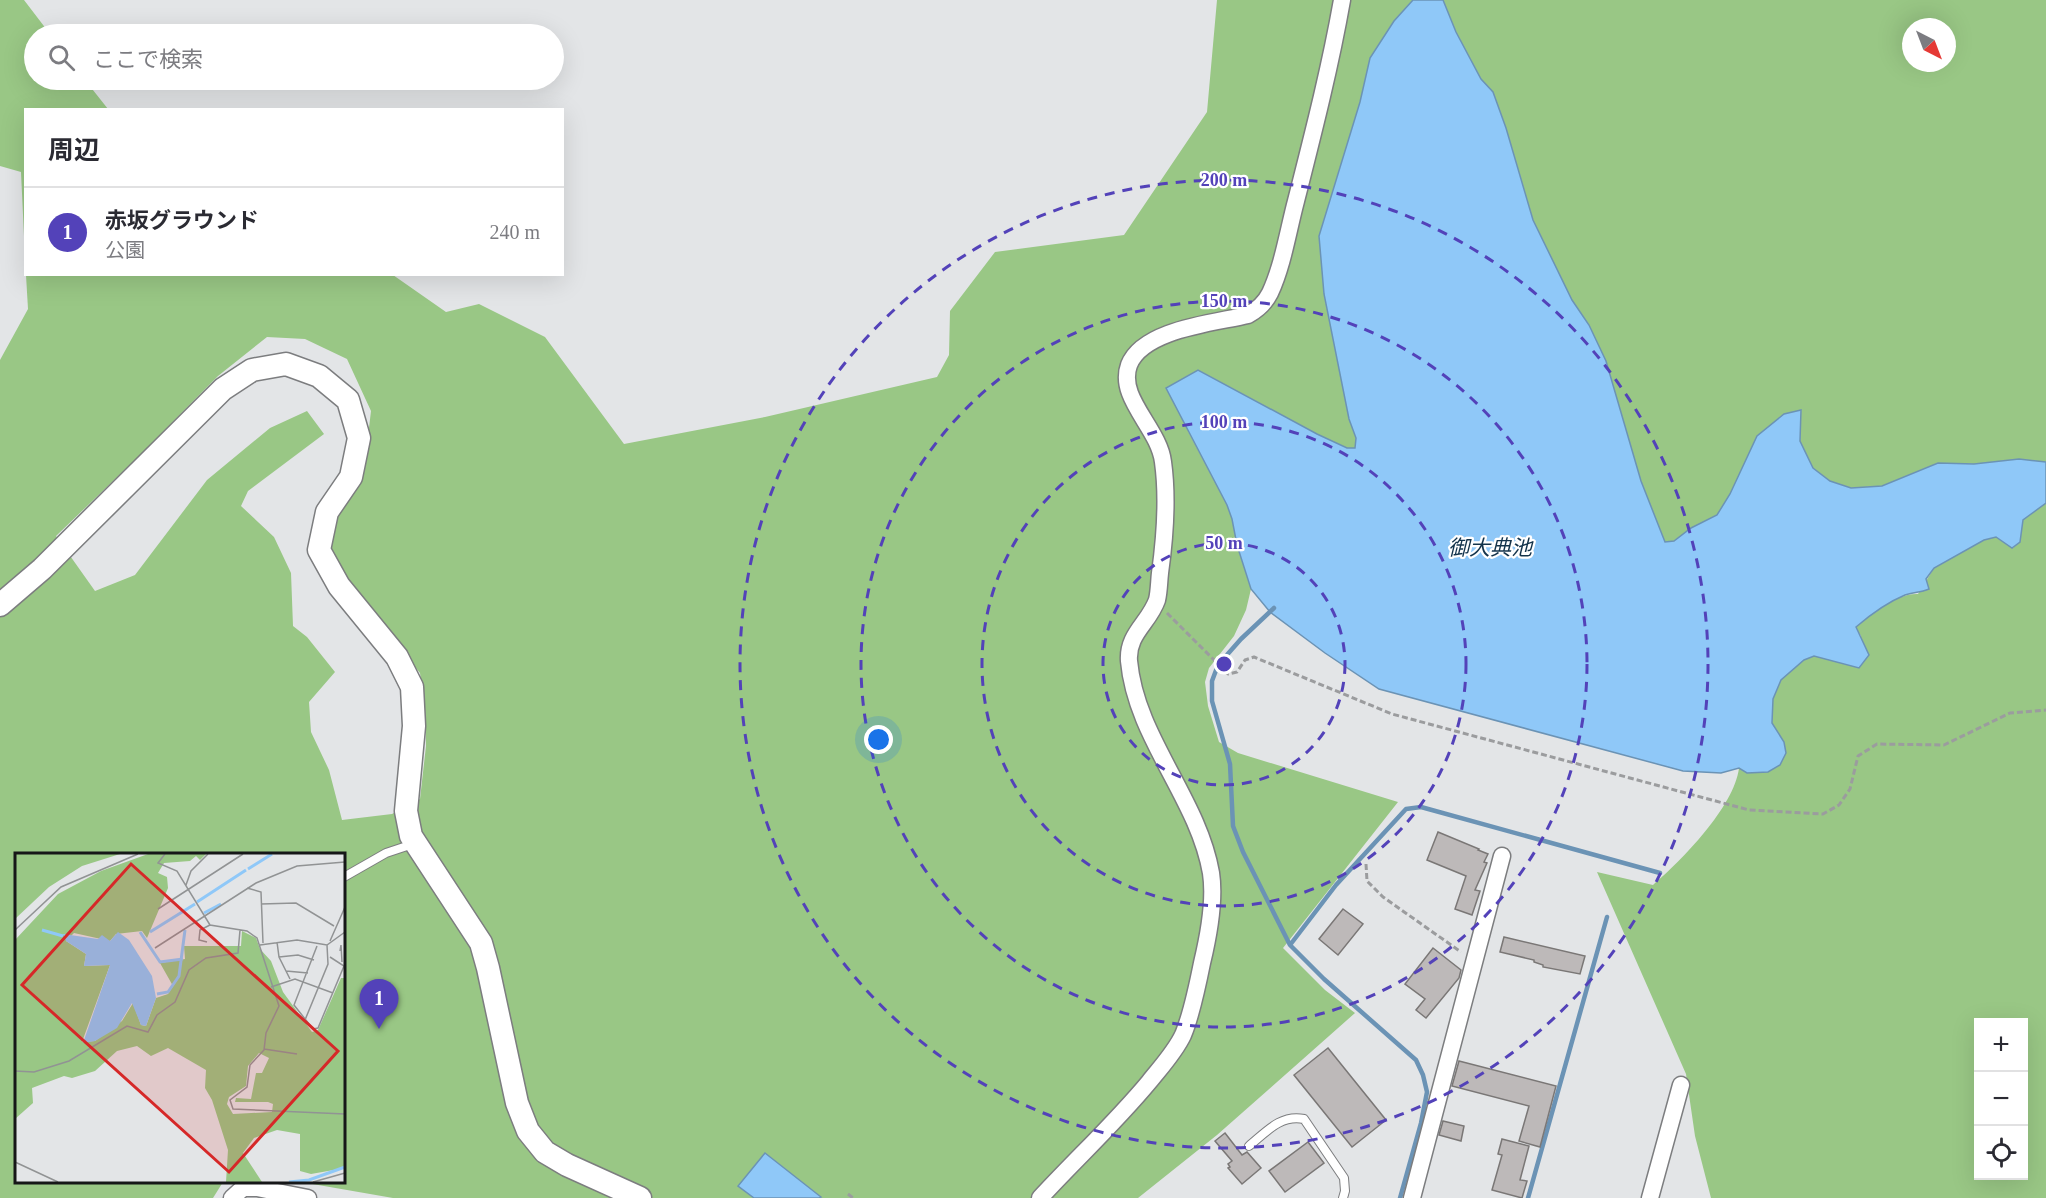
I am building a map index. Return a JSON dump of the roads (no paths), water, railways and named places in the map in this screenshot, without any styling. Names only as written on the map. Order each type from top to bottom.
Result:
[{"type":"street","points":[[1040,1198],[1120,1116],[1174,1051],[1184,1033],[1203,962],[1210,908],[1211,876],[1203,841],[1153,737],[1137,697],[1129,660],[1131,641],[1157,599],[1163,552],[1164,473],[1157,441],[1129,394],[1126,383],[1130,364],[1140,351],[1163,335],[1248,315],[1259,308],[1269,295],[1277,273],[1333,54],[1342,0]]},
{"type":"street","points":[[0,605],[50,561],[224,389],[252,370],[286,364],[319,376],[348,400],[359,438],[351,477],[327,512],[319,550],[339,586],[397,657],[412,687],[414,726],[406,811],[411,836],[481,943],[517,1103],[528,1131],[545,1152],[567,1165],[640,1198]]},
{"type":"street","points":[[1412,1198],[1502,856]]},
{"type":"street","points":[[1650,1198],[1681,1085]]},
{"type":"street","points":[[232,1198],[243,1188],[257,1188],[308,1198]]},
{"type":"lane","points":[[345,877],[386,853],[415,844]]},
{"type":"lane","points":[[1249,1146],[1282,1120],[1293,1117],[1304,1119],[1344,1178],[1343,1198]]},
{"type":"water","name":"御大典池","points":[[1413,0],[1443,0],[1456,32],[1481,79],[1493,92],[1533,220],[1572,300],[1589,325],[1606,361],[1641,481],[1665,542],[1674,541],[1691,528],[1717,515],[1730,494],[1757,436],[1784,414],[1801,410],[1800,441],[1813,468],[1830,481],[1851,488],[1882,486],[1938,463],[1974,464],[2019,459],[2046,462],[2046,503],[2023,520],[2020,542],[2012,548],[1996,537],[1984,540],[1934,568],[1926,579],[1929,589],[1899,598],[1867,618],[1856,627],[1869,655],[1859,668],[1814,656],[1804,660],[1781,680],[1773,699],[1772,723],[1784,742],[1786,753],[1780,765],[1768,772],[1747,773],[1739,768],[1721,773],[1683,771],[1379,689],[1270,612],[1251,589],[1227,505],[1166,388],[1198,370],[1317,434],[1347,448],[1355,448],[1356,438],[1349,419],[1324,294],[1319,236],[1360,102],[1370,58],[1394,21]]},
{"type":"water","points":[[765,1153],[821,1197],[754,1198],[738,1186]]},
{"type":"waterway","points":[[1274,608],[1241,639],[1218,665],[1212,681],[1212,701],[1230,764],[1233,826],[1243,852],[1290,945],[1324,979],[1416,1060],[1423,1075],[1427,1092],[1421,1123],[1400,1198]]},
{"type":"waterway","points":[[1290,945],[1336,885],[1406,809],[1421,807],[1660,873]]},
{"type":"waterway","points":[[1528,1198],[1607,917]]},
{"type":"place","name":"赤坂グラウンド","points":[[379,1029]]}]
